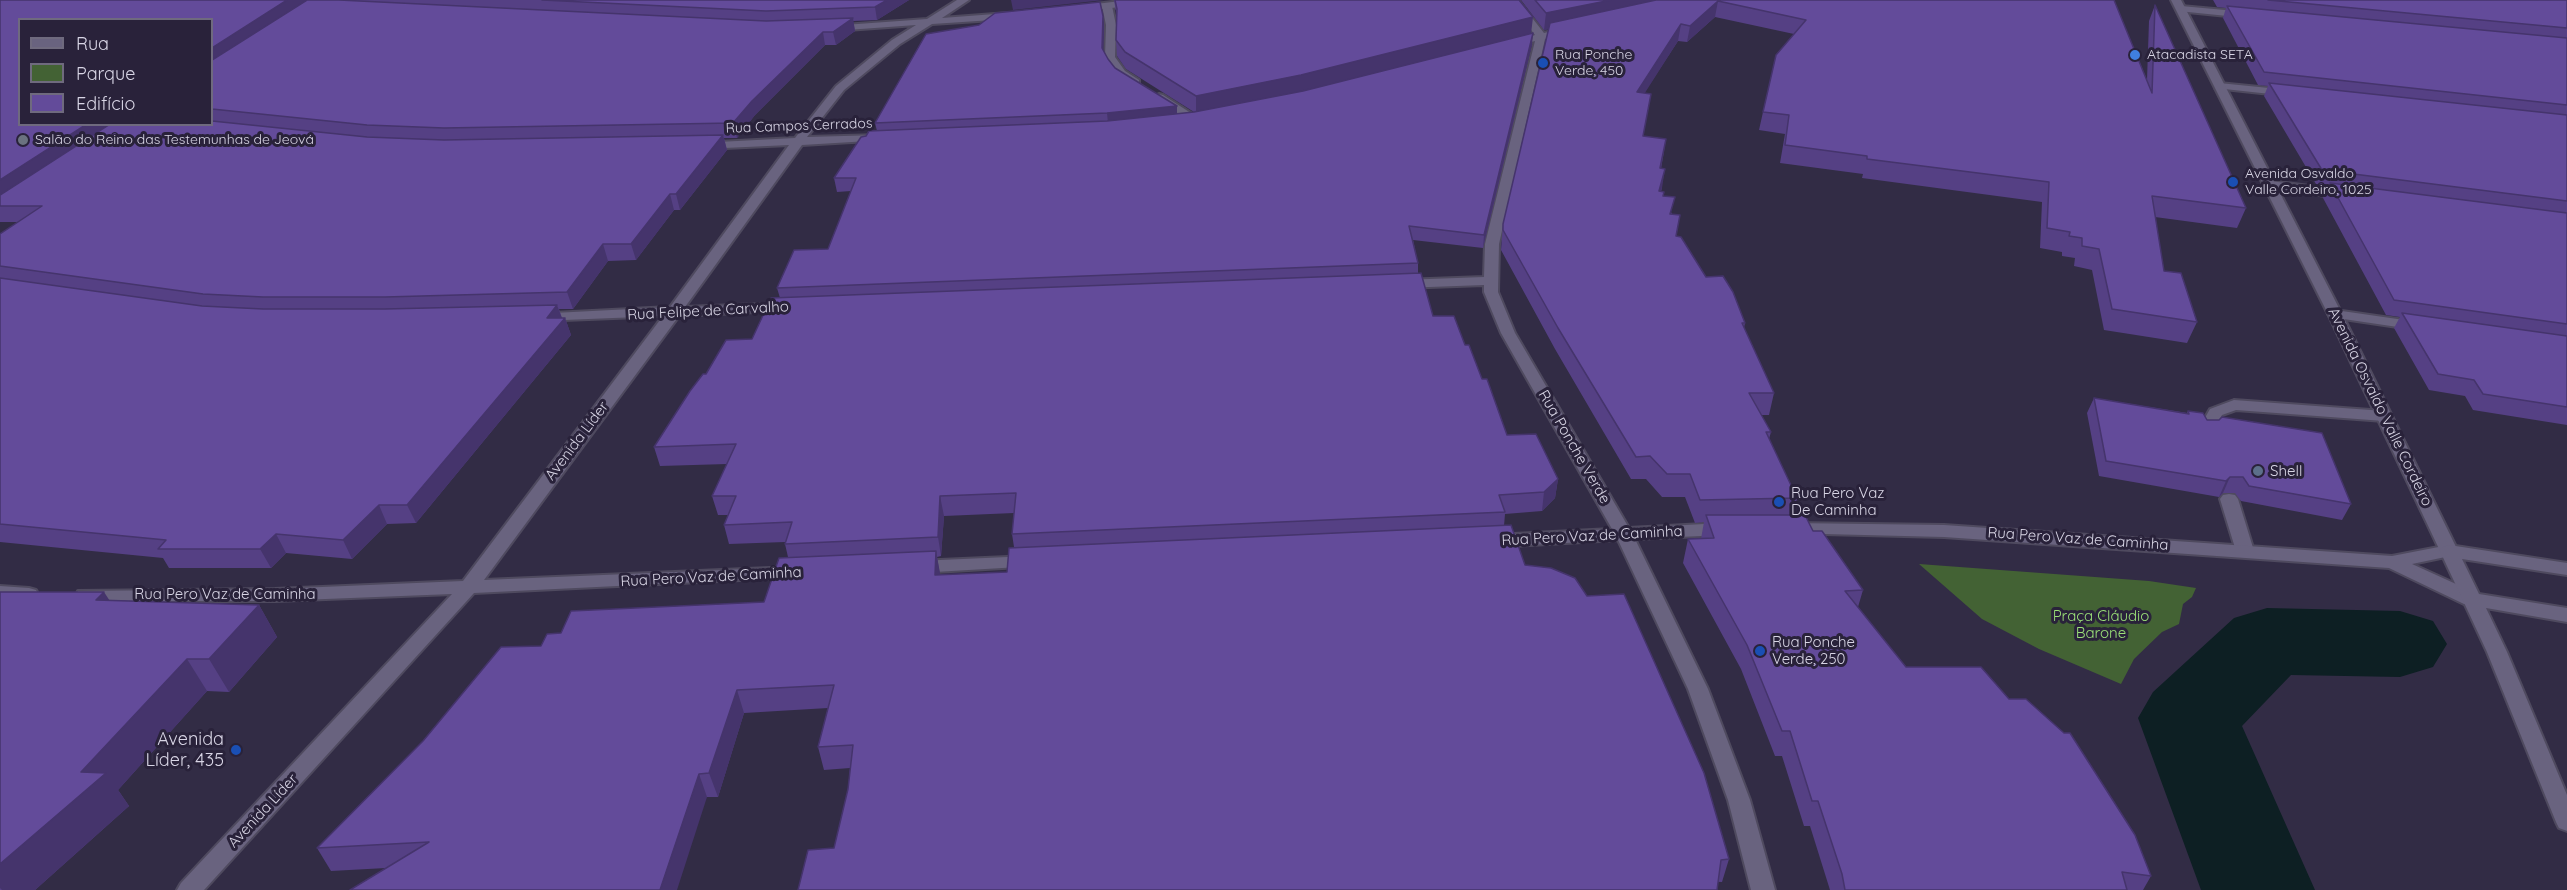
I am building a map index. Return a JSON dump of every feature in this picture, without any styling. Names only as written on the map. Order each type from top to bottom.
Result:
[{"type":"street","name":"Avenida Líder","points":[[189,890],[468,588],[674,312],[797,142],[840,88],[896,42],[964,0]]},
{"type":"street","points":[[1064,10],[1152,0]]},
{"type":"street","points":[[1513,0],[1541,36]]},
{"type":"street","points":[[2178,4],[2263,16]]},
{"type":"street","name":"Avenida Osvaldo Valle Cordeiro","points":[[2178,4],[2335,314],[2449,551],[2497,652],[2567,822]]},
{"type":"street","points":[[1107,6],[1111,24],[1110,57],[1114,66],[1121,73],[1200,118],[1175,122]]},
{"type":"street","points":[[824,29],[927,24],[1021,15]]},
{"type":"street","points":[[1500,47],[1580,28]]},
{"type":"street","name":"Rua Ponche Verde","points":[[1541,36],[1492,244],[1490,280],[1497,310],[1624,535],[1698,689],[1739,800],[1763,890]]},
{"type":"street","points":[[2220,86],[2301,94]]},
{"type":"street","name":"Rua Campos Cerrados","points":[[696,145],[892,138]]},
{"type":"street","points":[[2270,185],[2365,197]]},
{"type":"street","points":[[1382,285],[1490,280]]},
{"type":"street","name":"Rua Felipe de Carvalho","points":[[519,317],[798,307]]},
{"type":"street","points":[[2335,314],[2428,327]]},
{"type":"street","points":[[2206,430],[2216,412],[2234,405],[2384,416]]},
{"type":"street","points":[[2229,499],[2245,551]]},
{"type":"street","name":"Rua Pero Vaz de Caminha","points":[[1481,541],[1744,529]]},
{"type":"street","name":"Rua Pero Vaz de Caminha","points":[[1776,529],[1944,531],[2392,562],[2449,551],[2567,569]]},
{"type":"street","points":[[897,568],[1052,561]]},
{"type":"street","name":"Rua Pero Vaz de Caminha","points":[[2392,562],[2471,599],[2567,615]]},
{"type":"street","name":"Rua Pero Vaz de Caminha","points":[[0,592],[275,595],[813,572]]},
{"type":"green space","name":"Praça Cláudio Barone","points":[[1919,564],[2149,581],[2196,588],[2192,597],[2183,604],[2179,624],[2162,632],[2134,659],[2121,684],[2039,649],[1982,619]]},
{"type":"building","points":[[0,0],[287,0],[213,47],[213,18],[18,18],[18,126],[84,126],[0,180]]},
{"type":"building","points":[[307,0],[766,21],[853,18],[833,32],[823,32],[752,101],[733,123],[444,128],[367,125],[213,109],[213,59]]},
{"type":"building","points":[[542,0],[887,0],[875,7],[766,11]]},
{"type":"building","points":[[1115,0],[1519,0],[1533,17],[1301,75],[1196,96],[1125,52],[1116,40]]},
{"type":"building","points":[[1535,0],[1611,0],[1546,13]]},
{"type":"building","points":[[1656,0],[2114,0],[2152,93],[2155,5],[2246,208],[2152,196],[2164,271],[2181,273],[2197,322],[2112,309],[2099,249],[2082,246],[2082,238],[2069,236],[2070,232],[2047,228],[2049,182],[1867,159],[1867,156],[1785,145],[1789,115],[1763,112],[1776,55],[1806,20],[1718,1],[1690,26],[1681,24],[1637,92],[1651,94],[1643,136],[1666,139],[1660,168],[1665,169],[1659,191],[1664,192],[1663,196],[1675,197],[1670,214],[1680,215],[1676,236],[1681,237],[1706,277],[1723,276],[1733,292],[1745,323],[1742,323],[1774,393],[1749,393],[1771,432],[1766,432],[1797,498],[1700,500],[1690,474],[1667,474],[1650,456],[1636,457],[1558,328],[1503,230],[1550,23]]},
{"type":"building","points":[[2268,0],[2567,0],[2567,28]]},
{"type":"building","points":[[1100,2],[1103,16],[1102,48],[1108,59],[1115,68],[1177,106],[1107,113],[875,123],[926,34],[979,25],[995,13]]},
{"type":"building","points":[[2227,6],[2567,38],[2567,105],[2264,72]]},
{"type":"building","points":[[1533,33],[1484,235],[1409,226],[1418,263],[777,288],[794,250],[828,249],[856,178],[834,178],[861,137],[866,136],[869,131],[1107,121],[1194,112],[1303,91]]},
{"type":"building","points":[[2269,83],[2567,115],[2567,201],[2322,170]]},
{"type":"building","points":[[213,121],[367,137],[444,140],[723,135],[676,194],[670,194],[631,244],[603,244],[567,292],[385,297],[263,297],[203,294],[0,266],[0,234],[42,206],[0,206],[0,195],[107,126],[213,126]]},
{"type":"building","points":[[2330,183],[2567,213],[2567,324],[2394,300]]},
{"type":"building","points":[[1421,273],[1433,316],[1454,316],[1465,345],[1469,345],[1482,379],[1487,379],[1507,435],[1536,434],[1558,479],[1544,492],[1499,495],[1505,512],[1012,534],[1016,493],[940,496],[938,537],[785,544],[792,522],[724,525],[736,496],[712,496],[736,444],[654,447],[690,391],[703,374],[706,374],[726,340],[752,339],[771,298]]},
{"type":"building","points":[[0,278],[202,306],[263,309],[385,309],[557,305],[547,318],[565,318],[407,505],[379,505],[343,540],[276,534],[260,549],[158,549],[166,540],[0,524]]},
{"type":"building","points":[[2402,313],[2567,336],[2567,407],[2483,394],[2474,380],[2438,374]]},
{"type":"building","points":[[2094,398],[2189,414],[2188,411],[2203,413],[2207,420],[2219,420],[2222,417],[2322,433],[2351,504],[2249,486],[2243,477],[2230,477],[2226,481],[2106,461]]},
{"type":"building","points":[[1706,515],[1805,515],[1813,531],[1822,531],[1863,590],[1845,591],[1906,667],[1981,667],[2009,699],[2026,699],[2064,733],[2070,733],[2135,835],[2151,876],[2122,872],[2127,890],[1845,890],[1818,801],[1812,801],[1790,731],[1782,731],[1747,645],[1688,539],[1714,538]]},
{"type":"building","points":[[1511,525],[1525,565],[1551,568],[1575,578],[1587,596],[1624,594],[1704,773],[1729,859],[1721,860],[1717,890],[798,890],[808,850],[834,848],[848,789],[853,745],[818,747],[834,685],[737,690],[709,773],[699,774],[660,890],[350,890],[429,842],[317,848],[423,741],[501,647],[541,646],[547,634],[561,633],[571,611],[764,602],[779,558],[936,551],[935,575],[1007,572],[1009,548]]},
{"type":"building","points":[[0,592],[104,592],[96,600],[259,605],[209,659],[187,659],[81,772],[106,773],[0,864]]},
{"type":"waterway","points":[[2258,890],[2188,718],[2267,641],[2400,644]]},
{"type":"place","name":"Atacadista SETA","points":[[2135,55]]},
{"type":"place","name":"Rua Ponche Verde, 450","points":[[1543,63]]},
{"type":"place","name":"Salão do Reino das Testemunhas de Jeová","points":[[23,140]]},
{"type":"place","name":"Avenida Osvaldo Valle Cordeiro, 1025","points":[[2233,182]]},
{"type":"place","name":"Shell","points":[[2258,471]]},
{"type":"place","name":"Rua Pero Vaz De Caminha","points":[[1779,502]]},
{"type":"place","name":"Rua Ponche Verde, 250","points":[[1760,651]]},
{"type":"place","name":"Avenida Líder, 435","points":[[236,750]]}]
